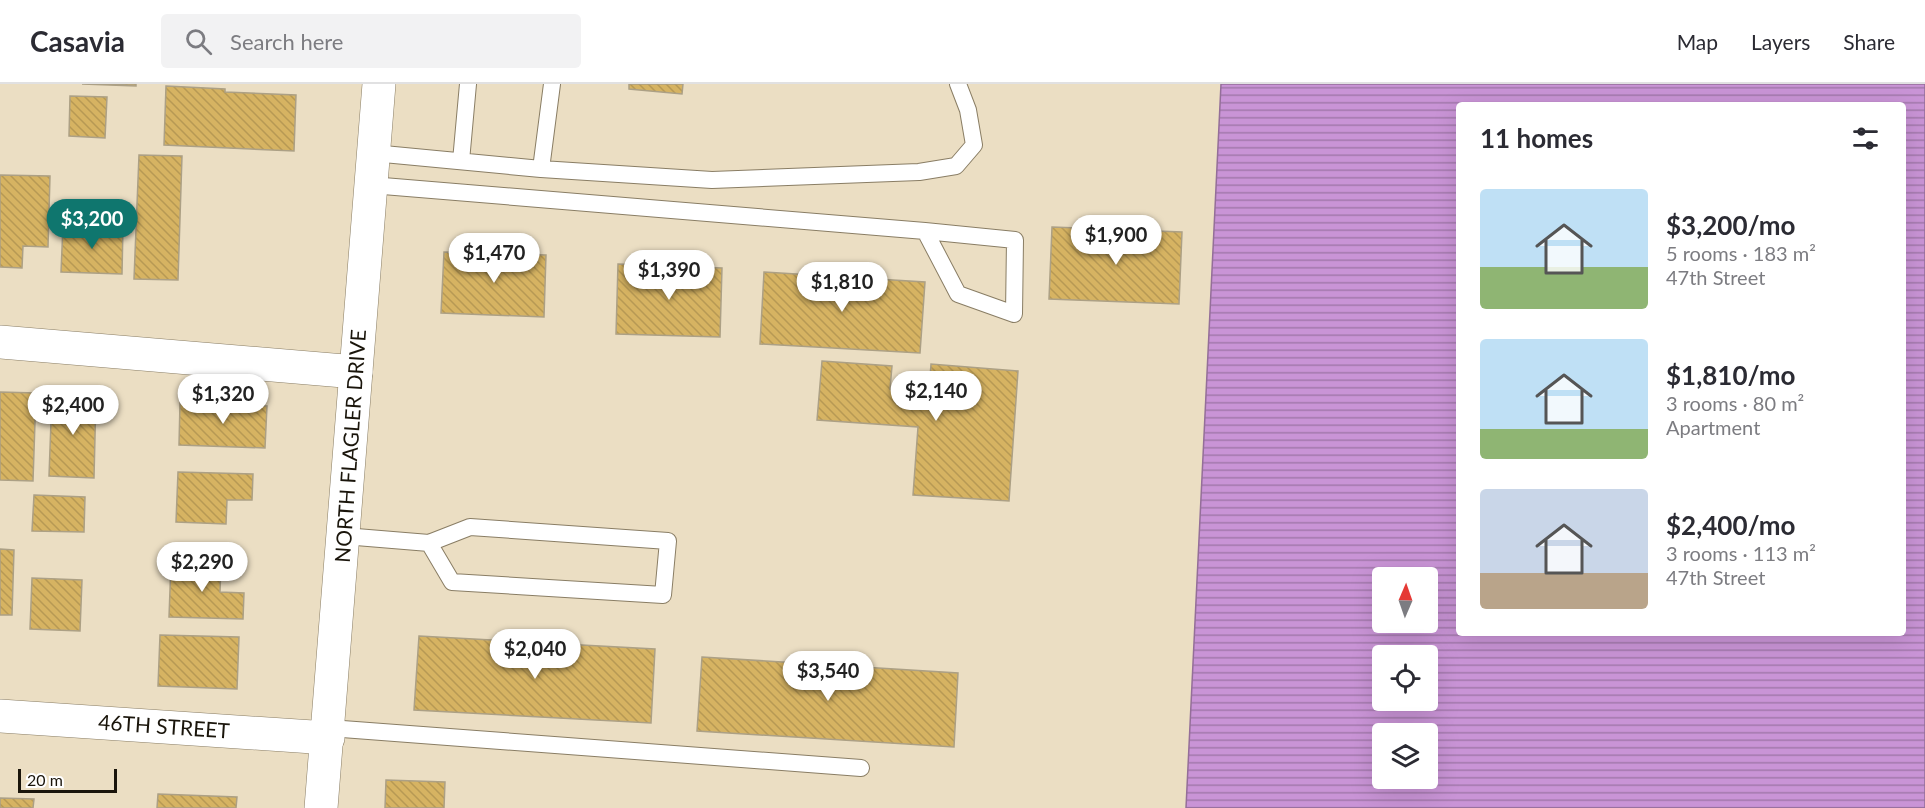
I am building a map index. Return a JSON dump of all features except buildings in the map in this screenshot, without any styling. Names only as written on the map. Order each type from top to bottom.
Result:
[{"type":"street","name":"NORTH FLAGLER DRIVE","points":[[321,808],[379,84]]},
{"type":"street","points":[[0,342],[356,372]]},
{"type":"street","name":"46TH STREET","points":[[0,716],[328,733]]},
{"type":"lane","points":[[460,161],[468,84]]},
{"type":"lane","points":[[541,169],[552,84]]},
{"type":"lane","points":[[374,153],[541,169],[712,180],[919,172],[956,166],[974,145],[968,110],[958,84]]},
{"type":"lane","points":[[371,185],[925,231],[1016,240],[1014,314],[958,294],[925,231]]},
{"type":"lane","points":[[344,536],[429,543],[470,527],[668,541],[663,595],[452,582],[429,543]]},
{"type":"lane","points":[[328,733],[861,768]]},
{"type":"shaded area","points":[[1221,84],[1925,84],[1925,808],[1186,808]]}]
